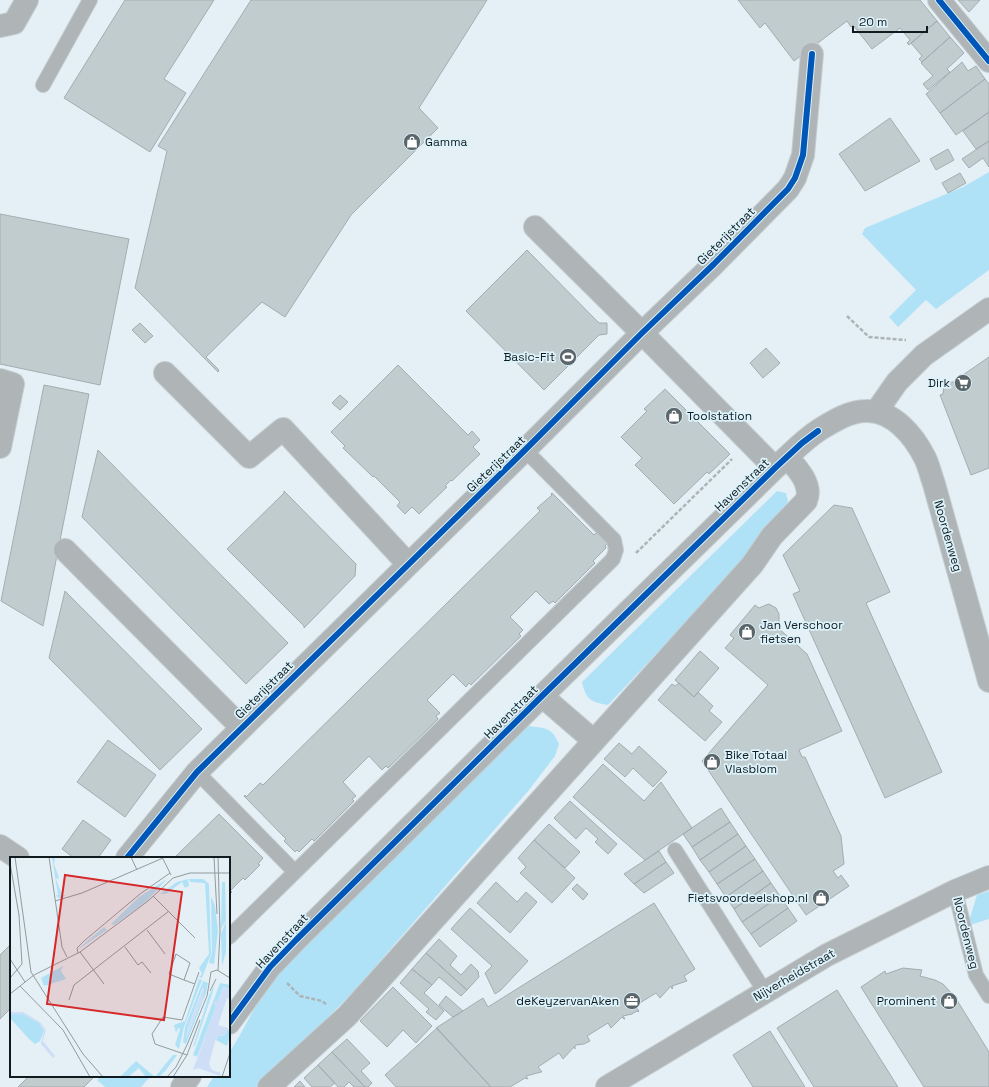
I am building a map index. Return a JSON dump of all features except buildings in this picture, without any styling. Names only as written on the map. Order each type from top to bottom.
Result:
[{"type":"street","points":[[0,26],[14,23],[27,0]]},
{"type":"street","points":[[940,0],[989,60]]},
{"type":"street","name":"Gieterijstraat","points":[[128,857],[197,772],[526,450],[788,189],[795,178],[803,155],[812,54]]},
{"type":"street","points":[[535,227],[749,442],[781,463]]},
{"type":"street","points":[[876,412],[897,382],[924,356],[989,309]]},
{"type":"street","points":[[165,373],[249,457],[283,429],[408,564]]},
{"type":"street","points":[[0,380],[13,384],[0,447]]},
{"type":"street","name":"Havenstraat","points":[[230,1020],[270,967],[296,940],[542,696],[781,463],[818,431],[835,421],[856,412],[876,412]]},
{"type":"street","name":"Noordenweg","points":[[876,412],[892,418],[904,428],[917,444],[925,459],[936,492],[989,681]]},
{"type":"street","name":"Havenstraat","points":[[269,1087],[347,1016],[752,565],[772,536],[806,501],[809,495],[808,487],[800,472],[781,463]]},
{"type":"street","name":"Gieterijstraat","points":[[65,550],[242,728]]},
{"type":"street","name":"Havenstraat","points":[[542,696],[594,741]]},
{"type":"street","points":[[0,846],[16,857]]},
{"type":"street","name":"Nijverheidstraat","points":[[607,1087],[827,955],[955,890],[989,877]]},
{"type":"street","points":[[182,1087],[189,1077]]},
{"type":"lane","points":[[42,85],[90,0]]},
{"type":"lane","points":[[230,936],[613,559],[616,550],[614,540],[526,450]]},
{"type":"lane","points":[[197,772],[295,872]]},
{"type":"lane","points":[[675,850],[765,992]]},
{"type":"lane","name":"Noordenweg","points":[[955,890],[976,975],[989,996]]},
{"type":"path","points":[[847,316],[869,338],[912,340],[924,356]]},
{"type":"path","points":[[616,550],[634,555],[749,442]]},
{"type":"shaded area","points":[[989,172],[989,270],[936,309],[926,300],[898,327],[889,317],[916,290],[862,234],[865,228],[963,187]]},
{"type":"shaded area","points":[[777,491],[786,493],[788,501],[781,515],[736,569],[608,705],[597,703],[590,699],[585,693],[582,682]]},
{"type":"shaded area","points":[[528,726],[547,729],[554,734],[559,744],[555,756],[529,790],[353,992],[257,1087],[207,1087],[213,1077],[230,1077],[230,1051],[277,967],[399,853]]},
{"type":"shaded area","points":[[989,891],[989,919],[970,925],[969,921],[977,895]]},
{"type":"shaded area","points":[[100,1077],[150,1077],[141,1087],[105,1087],[97,1080]]},
{"type":"cycle path","points":[[939,0],[989,61]]},
{"type":"cycle path","points":[[128,857],[197,772],[642,333],[714,264],[788,189],[795,178],[803,155],[812,54]]},
{"type":"cycle path","points":[[230,1022],[270,967],[296,940],[775,468],[802,443],[818,431]]},
{"type":"place","name":"Gamma","points":[[412,142]]},
{"type":"place","name":"Basic-Fit","points":[[568,357]]},
{"type":"place","name":"Dirk","points":[[963,383]]},
{"type":"place","name":"Toolstation","points":[[674,416]]},
{"type":"place","name":"Jan Verschoor fietsen","points":[[747,632]]},
{"type":"place","name":"Bike Totaal Vlasblom","points":[[712,762]]},
{"type":"place","name":"Fietsvoordeelshop.nl","points":[[821,898]]},
{"type":"place","name":"deKeyzervanAken","points":[[632,1001]]},
{"type":"place","name":"Prominent","points":[[949,1001]]}]
